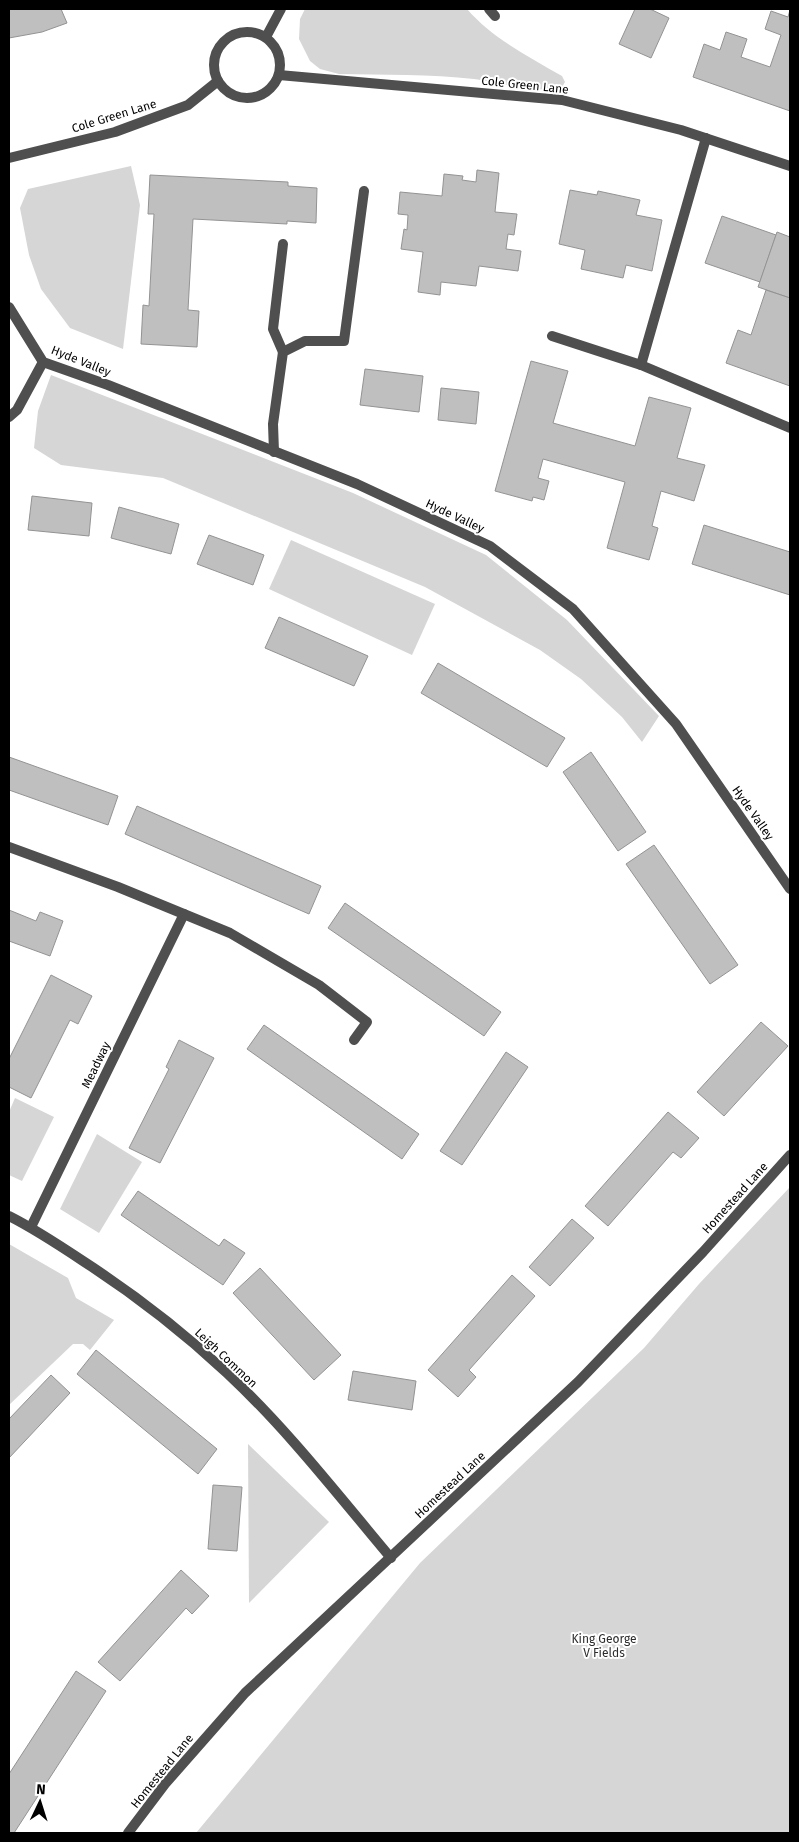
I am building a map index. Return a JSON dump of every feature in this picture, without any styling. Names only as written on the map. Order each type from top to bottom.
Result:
[{"type":"street","points":[[266,37],[281,9]]},
{"type":"street","points":[[238,33],[258,33],[266,37],[279,55],[279,75],[273,86],[263,94],[250,97],[238,96],[226,90],[218,81],[214,62],[222,44],[229,37],[238,33]]},
{"type":"street","name":"Cole Green Lane","points":[[279,75],[562,100],[681,130],[790,166]]},
{"type":"street","name":"Cole Green Lane","points":[[9,158],[116,132],[179,109],[188,105],[218,81]]},
{"type":"street","points":[[641,365],[706,138]]},
{"type":"street","points":[[283,352],[305,341],[344,341],[364,190]]},
{"type":"street","points":[[274,452],[273,424],[283,352],[273,329],[283,244]]},
{"type":"street","name":"Hyde Valley","points":[[9,307],[43,362],[108,385],[357,484],[490,546],[573,609],[676,724],[790,889]]},
{"type":"street","points":[[552,336],[641,365],[790,428]]},
{"type":"street","points":[[9,417],[18,410],[43,362]]},
{"type":"street","points":[[9,847],[230,933],[320,985],[367,1022],[354,1040]]},
{"type":"street","name":"Meadway","points":[[31,1226],[184,914]]},
{"type":"street","name":"Homestead Lane","points":[[128,1833],[165,1784],[245,1693],[578,1382],[704,1252],[790,1155]]},
{"type":"street","name":"Leigh Common","points":[[9,1216],[31,1226],[111,1279],[189,1339],[228,1374],[293,1442],[391,1558]]},
{"type":"green space","points":[[305,9],[467,9],[499,38],[562,76],[565,82],[562,87],[543,90],[458,77],[339,74],[320,69],[310,61],[299,39],[300,19]]},
{"type":"green space","points":[[131,166],[140,205],[123,349],[70,328],[41,289],[29,255],[20,208],[28,189]]},
{"type":"green space","points":[[51,375],[353,493],[486,555],[567,620],[659,716],[642,742],[622,717],[581,679],[540,650],[425,587],[163,478],[61,465],[34,448],[38,411]]},
{"type":"green space","points":[[291,540],[435,604],[412,655],[269,589]]},
{"type":"green space","points":[[15,1098],[54,1117],[22,1181],[9,1175],[9,1112]]},
{"type":"green space","points":[[97,1134],[142,1162],[99,1233],[60,1209]]},
{"type":"green space","name":"King George V Fields","points":[[790,1187],[790,1833],[196,1833],[420,1563],[644,1348],[699,1284]]},
{"type":"green space","points":[[9,1244],[68,1278],[76,1298],[114,1320],[90,1350],[83,1344],[73,1344],[9,1405]]},
{"type":"green space","points":[[248,1444],[329,1522],[249,1603]]},
{"type":"building","points":[[9,9],[61,9],[67,23],[42,32],[9,38]]},
{"type":"building","points":[[635,9],[650,9],[669,18],[651,58],[619,44]]},
{"type":"building","points":[[790,10],[790,111],[693,77],[704,44],[720,50],[726,32],[747,39],[741,57],[770,67],[781,35],[765,29],[771,11],[788,17]]},
{"type":"building","points":[[477,170],[499,173],[495,212],[517,214],[514,235],[508,234],[506,249],[521,251],[518,271],[479,266],[476,286],[441,282],[440,295],[418,292],[423,252],[401,249],[404,229],[407,230],[408,215],[398,214],[400,192],[442,196],[444,174],[463,176],[462,180],[476,182]]},
{"type":"building","points":[[150,175],[288,182],[288,186],[317,188],[316,223],[287,221],[287,224],[193,219],[188,310],[199,311],[197,347],[141,344],[143,305],[149,306],[154,214],[148,214]]},
{"type":"building","points":[[570,190],[597,195],[598,191],[640,200],[636,215],[662,220],[652,271],[626,265],[623,278],[581,269],[585,250],[559,244]]},
{"type":"building","points":[[722,216],[776,235],[760,282],[705,263]]},
{"type":"building","points":[[777,232],[790,237],[790,298],[758,287]]},
{"type":"building","points":[[766,290],[790,298],[790,386],[726,363],[738,330],[751,335]]},
{"type":"building","points":[[531,361],[568,371],[553,423],[635,446],[649,397],[691,408],[677,458],[705,465],[694,501],[661,491],[652,526],[658,528],[649,560],[607,548],[625,482],[543,459],[538,478],[549,481],[544,500],[533,497],[532,501],[495,491]]},
{"type":"building","points":[[365,369],[423,376],[419,412],[360,405]]},
{"type":"building","points":[[441,388],[479,392],[476,424],[438,420]]},
{"type":"building","points":[[32,496],[92,503],[89,536],[28,530]]},
{"type":"building","points":[[119,507],[179,524],[171,554],[111,538]]},
{"type":"building","points":[[704,525],[790,552],[790,595],[692,564]]},
{"type":"building","points":[[209,535],[264,555],[253,585],[197,564]]},
{"type":"building","points":[[279,617],[368,656],[354,686],[265,648]]},
{"type":"building","points":[[438,663],[565,738],[547,767],[421,693]]},
{"type":"building","points":[[591,752],[646,832],[618,851],[563,772]]},
{"type":"building","points":[[9,757],[118,796],[108,825],[9,790]]},
{"type":"building","points":[[137,806],[321,886],[309,914],[125,834]]},
{"type":"building","points":[[654,845],[738,965],[710,984],[626,864]]},
{"type":"building","points":[[345,903],[501,1012],[484,1036],[328,928]]},
{"type":"building","points":[[9,910],[36,921],[40,912],[63,921],[50,956],[9,941]]},
{"type":"building","points":[[51,975],[92,996],[78,1024],[70,1020],[31,1098],[9,1087],[9,1059]]},
{"type":"building","points":[[761,1022],[788,1046],[724,1116],[697,1092]]},
{"type":"building","points":[[264,1025],[419,1134],[402,1159],[247,1049]]},
{"type":"building","points":[[179,1040],[214,1058],[160,1163],[129,1148],[169,1069],[166,1067]]},
{"type":"building","points":[[506,1052],[528,1067],[462,1165],[440,1151]]},
{"type":"building","points":[[668,1112],[699,1138],[681,1158],[673,1152],[608,1226],[585,1206]]},
{"type":"building","points":[[138,1191],[219,1246],[224,1239],[245,1253],[223,1285],[121,1215]]},
{"type":"building","points":[[572,1219],[594,1238],[550,1286],[529,1267]]},
{"type":"building","points":[[260,1268],[341,1355],[314,1380],[233,1293]]},
{"type":"building","points":[[512,1275],[535,1296],[469,1370],[476,1377],[458,1397],[428,1370]]},
{"type":"building","points":[[96,1350],[217,1449],[198,1474],[77,1374]]},
{"type":"building","points":[[353,1371],[416,1381],[412,1410],[348,1400]]},
{"type":"building","points":[[51,1375],[70,1393],[9,1458],[9,1419]]},
{"type":"building","points":[[213,1485],[242,1487],[237,1551],[208,1549]]},
{"type":"building","points":[[181,1570],[209,1596],[192,1614],[186,1608],[120,1681],[98,1662]]},
{"type":"building","points":[[76,1671],[106,1691],[14,1833],[9,1833],[9,1774]]}]
